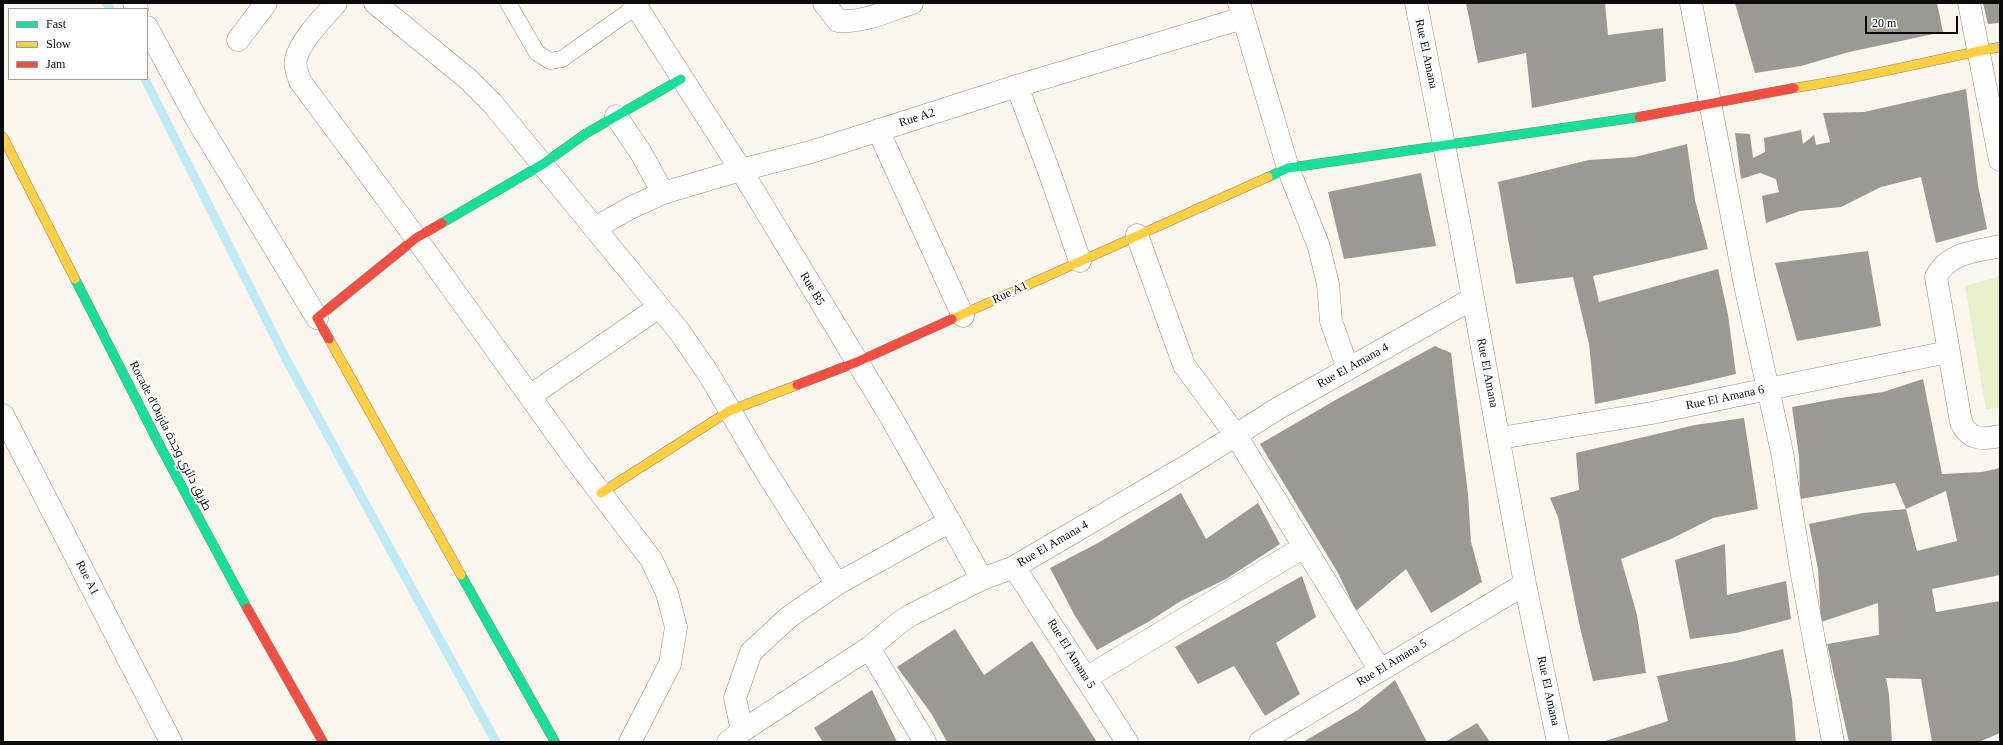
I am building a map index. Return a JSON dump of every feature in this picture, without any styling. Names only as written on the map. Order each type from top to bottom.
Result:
[{"type":"main road","name":"Rue A1","points":[[601,493],[729,411],[857,362],[963,316],[1136,235],[1288,168],[1656,115],[1775,91],[1848,80],[2000,47]]},
{"type":"main road","points":[[555,742],[317,318],[416,238],[543,164],[585,134],[681,79]]},
{"type":"main road","name":"Rocade d'Oujda طريق دائري وجدة","points":[[3,137],[195,511],[289,685],[323,742]]},
{"type":"street","points":[[238,40],[266,3]]},
{"type":"street","points":[[336,3],[300,48],[296,60],[296,68],[300,81],[601,493],[651,559],[667,593],[676,627],[670,664],[630,742]]},
{"type":"street","points":[[824,3],[838,21],[848,22],[863,20],[912,3]]},
{"type":"street","name":"Rue El Amana","points":[[1416,3],[1445,145],[1472,299],[1500,438],[1525,584],[1558,742]]},
{"type":"street","points":[[1691,3],[1745,285],[1769,389],[1833,742]]},
{"type":"street","points":[[1969,3],[2000,160]]},
{"type":"street","name":"Rue B5","points":[[637,4],[681,79],[741,170],[892,419],[982,580]]},
{"type":"street","points":[[388,6],[468,79],[543,164],[679,331],[708,373],[762,467],[837,584]]},
{"type":"street","points":[[1241,11],[1288,168],[1319,247],[1328,284],[1331,321],[1348,369]]},
{"type":"street","name":"Rue A2","points":[[595,228],[630,208],[662,193],[741,170],[811,152],[1017,86],[1241,11]]},
{"type":"street","points":[[148,29],[196,118],[317,318]]},
{"type":"street","points":[[1017,86],[1050,174],[1080,261]]},
{"type":"street","points":[[616,116],[641,153],[662,193]]},
{"type":"street","points":[[878,130],[963,316]]},
{"type":"street","points":[[1136,235],[1184,366],[1194,381],[1221,413],[1235,434],[1380,670]]},
{"type":"street","points":[[2000,246],[1957,256],[1947,261],[1941,267],[1936,277],[1948,352],[1961,422],[1964,430],[1971,436],[1979,438],[2000,436]]},
{"type":"street","name":"Rue El Amana 4","points":[[735,736],[869,648],[911,615],[982,580],[1014,567],[1190,464],[1235,434],[1472,299]]},
{"type":"street","points":[[530,396],[659,307]]},
{"type":"street","name":"Rue El Amana 6","points":[[1500,438],[1652,413],[1948,352]]},
{"type":"street","name":"Rue A1","points":[[3,415],[171,742]]},
{"type":"street","points":[[735,736],[735,698],[751,652],[789,617],[837,584],[949,522]]},
{"type":"street","points":[[1086,678],[1304,547]]},
{"type":"street","name":"Rue El Amana 5","points":[[1014,567],[1126,742]]},
{"type":"street","name":"Rue El Amana 5","points":[[1260,742],[1525,584]]},
{"type":"street","points":[[869,648],[924,742]]},
{"type":"lane","points":[[508,3],[537,53],[550,61],[562,59],[637,4]]},
{"type":"green space","points":[[2000,276],[2000,407],[1986,410],[1965,286]]},
{"type":"building","points":[[1466,3],[1605,3],[1608,35],[1663,28],[1666,81],[1532,108],[1526,53],[1478,63]]},
{"type":"building","points":[[1735,3],[1937,3],[1943,32],[1849,52],[1801,66],[1755,73]]},
{"type":"building","points":[[1983,3],[2000,3],[2000,23],[1988,24]]},
{"type":"building","points":[[1966,89],[1978,185],[1987,229],[1936,243],[1921,177],[1881,187],[1841,207],[1800,211],[1766,223],[1762,196],[1779,192],[1776,179],[1760,173],[1741,179],[1735,133],[1750,134],[1753,158],[1765,152],[1764,138],[1801,130],[1803,144],[1814,135],[1816,145],[1830,142],[1823,113],[1864,112]]},
{"type":"building","points":[[1687,144],[1695,200],[1708,249],[1593,276],[1599,302],[1718,269],[1728,315],[1736,374],[1595,404],[1589,344],[1573,277],[1516,284],[1498,182],[1589,160],[1635,157]]},
{"type":"building","points":[[1421,173],[1436,246],[1344,259],[1328,192]]},
{"type":"building","points":[[1868,251],[1881,326],[1797,341],[1775,263]]},
{"type":"building","points":[[1435,346],[1451,353],[1468,494],[1471,542],[1482,582],[1431,613],[1406,569],[1356,611],[1338,573],[1260,444],[1339,398]]},
{"type":"building","points":[[1923,379],[1942,474],[1982,472],[2000,468],[2000,575],[1932,589],[1936,612],[2000,601],[2000,733],[1979,742],[1932,742],[1921,679],[1886,678],[1889,695],[1892,742],[1849,742],[1827,644],[1879,635],[1878,603],[1821,622],[1818,569],[1809,524],[1863,513],[1906,509],[1895,483],[1800,499],[1799,456],[1792,407],[1883,392]],"holes":[[[1946,491],[1957,541],[1917,551],[1906,509]]]},
{"type":"building","points":[[1744,418],[1758,509],[1713,518],[1671,539],[1621,559],[1637,615],[1646,673],[1593,681],[1579,623],[1558,517],[1550,498],[1579,490],[1576,453],[1695,425]]},
{"type":"building","points":[[1181,493],[1206,539],[1258,503],[1280,544],[1226,579],[1181,601],[1148,622],[1097,650],[1075,616],[1050,568],[1098,543]]},
{"type":"building","points":[[1725,544],[1727,595],[1786,581],[1791,619],[1736,633],[1690,639],[1675,560]]},
{"type":"building","points":[[1302,576],[1316,617],[1276,643],[1300,694],[1265,716],[1234,666],[1198,684],[1175,647]]},
{"type":"building","points":[[955,629],[984,675],[1032,641],[1097,742],[947,742],[931,713],[897,667]]},
{"type":"building","points":[[1783,649],[1792,699],[1796,742],[1602,742],[1668,721],[1657,676],[1736,661]]},
{"type":"building","points":[[1395,680],[1427,742],[1303,742],[1358,710]]},
{"type":"building","points":[[872,690],[897,742],[823,742],[814,728]]},
{"type":"building","points":[[1477,723],[1490,742],[1445,742]]},
{"type":"waterway","points":[[107,3],[110,8]]},
{"type":"waterway","points":[[146,80],[286,359],[496,742]]},
{"type":"traffic: fast","points":[[442,223],[543,164],[585,134],[681,79]]},
{"type":"traffic: fast","points":[[1268,177],[1288,168],[1639,117]]},
{"type":"traffic: fast","points":[[75,279],[158,442],[247,608]]},
{"type":"traffic: fast","points":[[461,575],[555,742]]},
{"type":"traffic: slow","points":[[1794,88],[1846,79],[2000,47]]},
{"type":"traffic: slow","points":[[3,137],[75,279]]},
{"type":"traffic: slow","points":[[952,319],[1268,177]]},
{"type":"traffic: slow","points":[[329,339],[461,575]]},
{"type":"traffic: slow","points":[[601,493],[729,411],[797,385]]},
{"type":"traffic: jam","points":[[1639,117],[1794,88]]},
{"type":"traffic: jam","points":[[329,339],[317,318],[416,238],[442,223]]},
{"type":"traffic: jam","points":[[797,385],[857,362],[952,319]]},
{"type":"traffic: jam","points":[[247,608],[323,742]]}]
